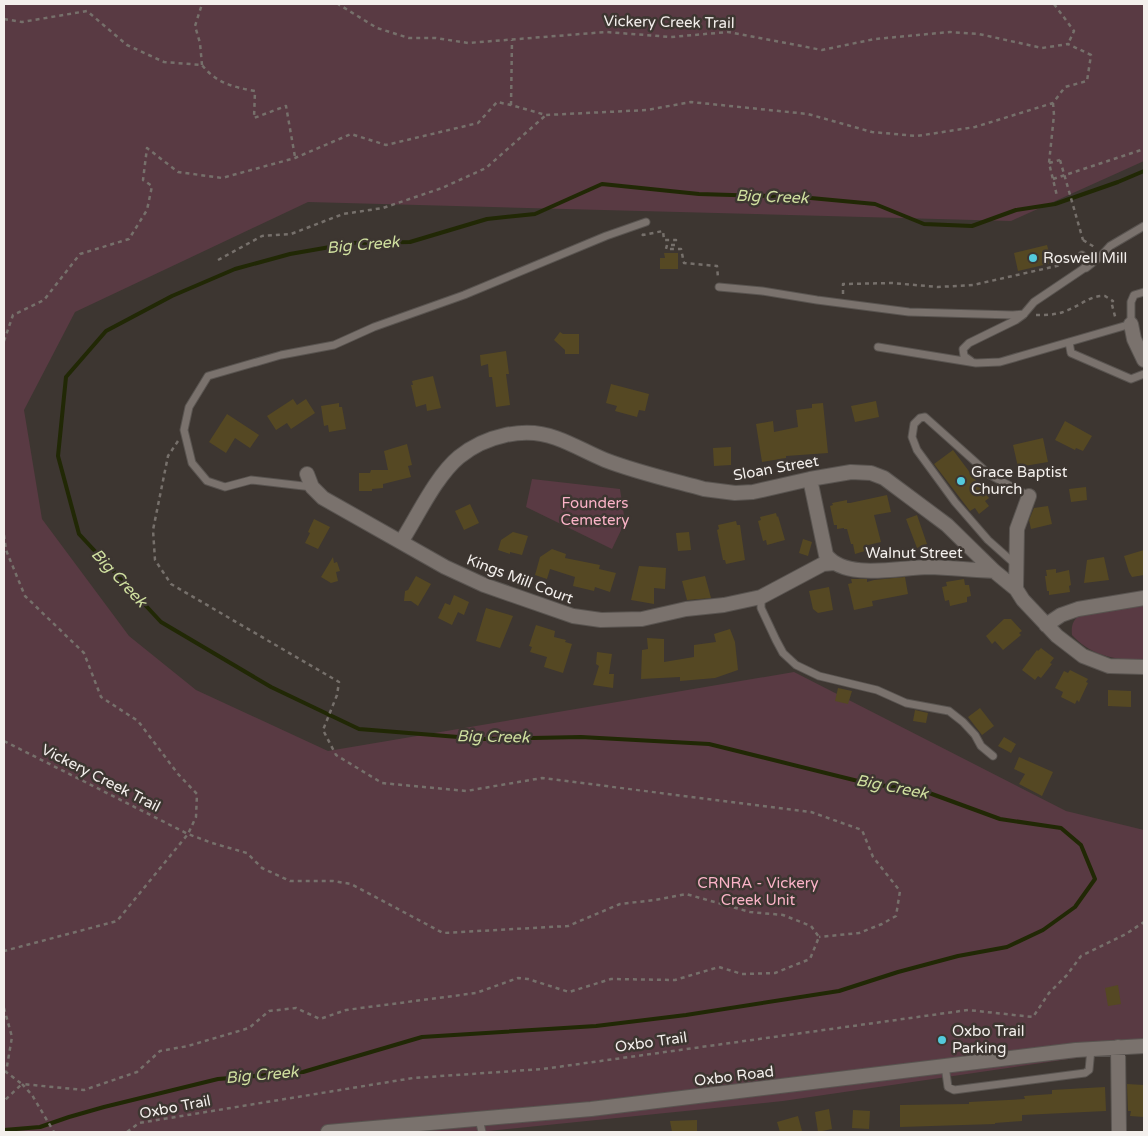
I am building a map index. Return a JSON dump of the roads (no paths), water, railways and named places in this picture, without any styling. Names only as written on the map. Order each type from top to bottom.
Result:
[{"type":"street","points":[[1125,326],[1134,339],[1144,360]]},
{"type":"street","name":"Sloan Street","points":[[401,542],[443,473],[458,458],[476,445],[502,436],[528,433],[554,438],[606,460],[719,492],[753,492],[810,479],[861,472],[871,473],[884,478],[947,525],[994,571],[1016,589],[1023,600],[1046,625],[1083,656],[1109,666],[1144,667]]},
{"type":"street","points":[[810,479],[826,554],[834,563]]},
{"type":"street","name":"Kings Mill Court","points":[[310,480],[323,498],[445,566],[484,585],[522,600],[573,616],[601,620],[642,619],[686,609],[724,605],[761,597],[824,564],[834,563]]},
{"type":"street","points":[[1016,589],[1017,529],[1029,496]]},
{"type":"street","name":"Walnut Street","points":[[834,563],[853,569],[873,571],[928,567],[994,571]]},
{"type":"street","points":[[1046,625],[1061,615],[1078,609],[1144,598]]},
{"type":"street","name":"Oxbo Road","points":[[328,1132],[480,1126],[591,1109],[945,1066],[1091,1049],[1144,1046]]},
{"type":"street","points":[[1118,1048],[1119,1132]]},
{"type":"lane","points":[[310,480],[251,480],[224,487],[207,481],[192,463],[184,430],[189,407],[208,376],[281,355],[334,345],[374,327],[464,295],[606,236],[643,223]]},
{"type":"lane","points":[[976,363],[967,360],[964,356],[963,349],[969,343],[1016,320],[1034,302],[1100,257],[1110,246],[1144,226]]},
{"type":"lane","points":[[1082,256],[1088,261],[1088,264],[1083,269]]},
{"type":"lane","points":[[719,287],[762,291],[909,312],[1024,314]]},
{"type":"lane","points":[[878,347],[976,363],[1000,362],[1125,326],[1134,296],[1144,292]]},
{"type":"lane","points":[[1069,342],[1071,353],[1079,357],[1131,378],[1144,374]]},
{"type":"lane","points":[[1017,566],[988,540],[955,502],[917,450],[912,437],[914,424],[920,418],[925,417],[990,475],[1029,496]]},
{"type":"lane","points":[[761,597],[761,608],[776,640],[783,653],[796,665],[819,676],[877,690],[906,703],[949,711],[963,722],[975,735],[981,746],[993,756]]},
{"type":"lane","points":[[945,1066],[948,1087],[954,1090],[1084,1073],[1089,1070],[1091,1049]]},
{"type":"waterway","name":"Big Creek","points":[[4,1130],[40,1127],[104,1107],[218,1079],[303,1072],[422,1037],[596,1026],[686,1015],[839,991],[898,972],[958,956],[1007,947],[1043,930],[1075,907],[1095,879],[1081,845],[1061,828],[1000,819],[921,790],[870,784],[709,744],[581,737],[483,739],[359,729],[271,687],[161,622],[79,534],[58,456],[66,377],[106,331],[172,296],[235,269],[290,254],[353,243],[410,242],[487,219],[535,214],[602,184],[699,194],[800,197],[875,204],[924,224],[972,226],[1016,210],[1055,204],[1144,171]]},
{"type":"place","name":"Roswell Mill","points":[[1033,258]]},
{"type":"place","name":"Grace Baptist Church","points":[[961,481]]},
{"type":"place","name":"Oxbo Trail Parking","points":[[942,1040]]},
{"type":"park label","name":"Founders Cemetery","points":[[595,512]]},
{"type":"park label","name":"CRNRA - Vickery Creek Unit","points":[[758,892]]}]
